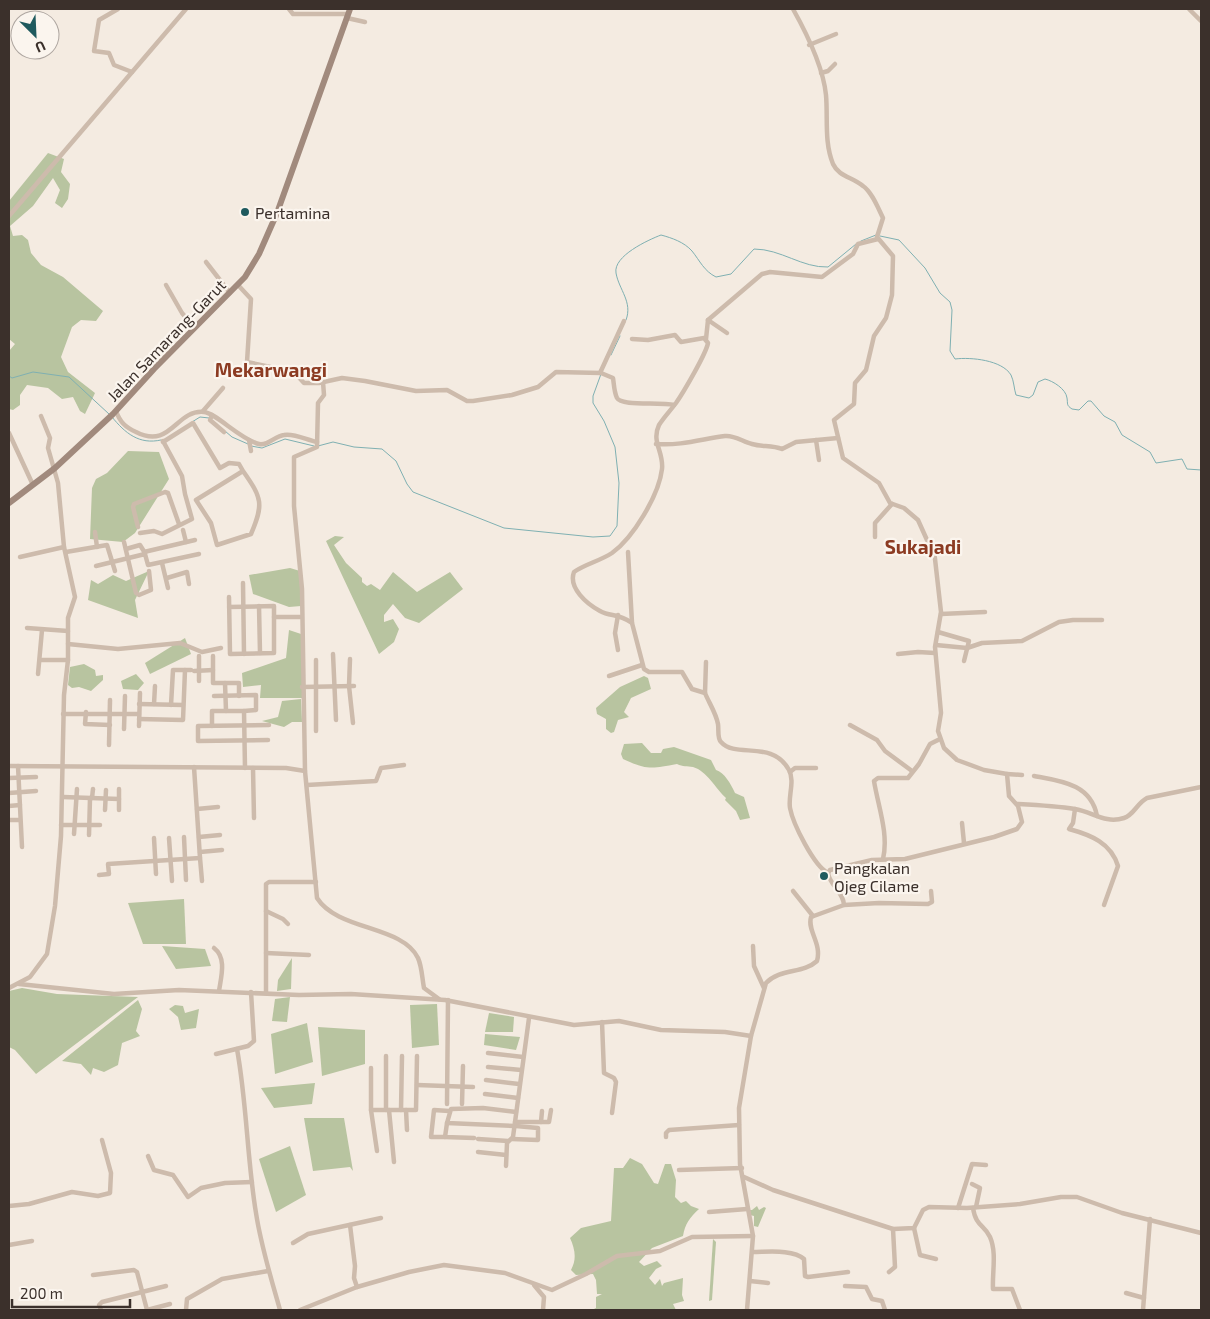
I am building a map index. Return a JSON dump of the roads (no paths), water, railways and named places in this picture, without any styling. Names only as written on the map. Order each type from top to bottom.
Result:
[{"type":"main road","name":"Jalan Samarang-Garut","points":[[9,503],[55,468],[105,422],[194,327],[238,286],[245,277],[259,254],[277,213],[348,14]]},
{"type":"street","points":[[118,9],[98,21],[94,51],[109,53],[114,65],[132,72]]},
{"type":"street","points":[[9,216],[186,9]]},
{"type":"street","points":[[289,9],[293,14],[348,14],[365,22]]},
{"type":"street","points":[[793,9],[821,73],[826,97],[828,140],[834,166],[840,174],[856,181],[868,191],[883,218],[877,238]]},
{"type":"street","points":[[1189,9],[1201,21]]},
{"type":"street","points":[[810,45],[836,34]]},
{"type":"street","points":[[821,73],[828,71],[835,64]]},
{"type":"street","points":[[632,623],[618,615],[601,612],[592,606],[577,591],[572,576],[576,570],[614,552],[636,527],[656,491],[662,470],[662,462],[656,444],[657,431],[660,423],[674,406],[704,356],[708,345],[706,339],[708,320],[762,274],[770,272],[822,278],[852,254],[858,244],[877,238]]},
{"type":"street","points":[[877,238],[893,256],[892,294],[886,318],[874,336],[866,370],[855,383],[854,404],[834,420],[843,458],[879,483],[892,504],[904,508],[918,520],[934,550],[941,614],[935,653],[941,713],[938,731],[946,750],[955,759],[984,770],[1022,775]]},
{"type":"street","points":[[206,262],[230,292]]},
{"type":"street","points":[[166,285],[182,313],[194,327]]},
{"type":"street","points":[[238,286],[251,299],[247,362],[294,372],[303,382],[323,382],[342,378],[416,391],[447,390],[467,401],[473,401],[512,395],[538,388],[556,372],[602,373],[614,378],[616,398],[620,401],[633,404],[660,402],[674,406]]},
{"type":"street","points":[[708,320],[727,333]]},
{"type":"street","points":[[602,373],[624,321]]},
{"type":"street","points":[[632,339],[648,340],[675,335],[683,342],[706,339]]},
{"type":"street","points":[[317,444],[318,403],[324,395],[323,382]]},
{"type":"street","points":[[161,439],[194,414],[203,412],[223,388]]},
{"type":"street","points":[[203,412],[249,442],[262,445],[284,435],[317,444]]},
{"type":"street","points":[[114,413],[124,426],[148,438],[161,439],[193,423],[220,468],[229,464],[239,464],[258,495],[260,512],[251,534],[217,544],[211,523],[193,502],[243,471]]},
{"type":"street","points":[[9,988],[19,984],[37,970],[48,954],[55,906],[63,797],[68,618],[75,597],[65,550],[55,468],[48,448],[50,438],[41,416]]},
{"type":"street","points":[[211,417],[224,432]]},
{"type":"street","points":[[9,433],[32,486]]},
{"type":"street","points":[[656,444],[676,446],[709,437],[726,436],[762,447],[776,446],[782,449],[796,442],[838,438]]},
{"type":"street","points":[[140,534],[154,531],[162,534],[177,528],[179,524],[193,521],[184,494],[182,476],[161,439]]},
{"type":"street","points":[[816,440],[819,460]]},
{"type":"street","points":[[249,442],[251,452]]},
{"type":"street","points":[[317,444],[294,457],[294,506],[300,564],[305,770],[317,898],[327,908],[360,926],[388,935],[412,950],[418,959],[424,988],[441,1000]]},
{"type":"street","points":[[138,527],[134,504],[165,492],[168,493],[179,524]]},
{"type":"street","points":[[875,537],[875,523],[892,504]]},
{"type":"street","points":[[183,530],[186,542]]},
{"type":"street","points":[[95,532],[97,547]]},
{"type":"street","points":[[169,539],[171,546]]},
{"type":"street","points":[[96,566],[195,540]]},
{"type":"street","points":[[124,542],[136,593],[139,594],[151,590],[145,553],[140,545],[126,549]]},
{"type":"street","points":[[20,557],[107,545],[115,570]]},
{"type":"street","points":[[628,552],[632,623],[642,666],[649,672],[682,672],[692,689],[704,693]]},
{"type":"street","points":[[149,569],[162,563],[200,554]]},
{"type":"street","points":[[162,563],[168,588]]},
{"type":"street","points":[[166,578],[187,572],[189,584]]},
{"type":"street","points":[[243,583],[244,654]]},
{"type":"street","points":[[229,597],[229,607],[230,654],[274,653],[274,606],[229,607]]},
{"type":"street","points":[[259,606],[260,653]]},
{"type":"street","points":[[941,614],[986,612]]},
{"type":"street","points":[[618,615],[615,633],[618,650]]},
{"type":"street","points":[[274,617],[301,617]]},
{"type":"street","points":[[936,645],[967,648],[982,643],[1022,640],[1048,627],[1066,621],[1102,620]]},
{"type":"street","points":[[27,628],[68,631]]},
{"type":"street","points":[[38,674],[42,630]]},
{"type":"street","points":[[938,632],[968,639],[970,642],[964,661]]},
{"type":"street","points":[[68,644],[118,649],[180,643],[202,652],[222,648]]},
{"type":"street","points":[[898,654],[935,653]]},
{"type":"street","points":[[333,654],[336,720]]},
{"type":"street","points":[[199,656],[195,670],[199,681]]},
{"type":"street","points":[[213,656],[213,683],[239,683],[239,696]]},
{"type":"street","points":[[350,659],[353,723]]},
{"type":"street","points":[[40,660],[68,660]]},
{"type":"street","points":[[316,660],[316,731]]},
{"type":"street","points":[[706,662],[704,693],[717,719],[719,740],[732,748],[759,750],[770,753],[785,765],[790,772],[792,813],[811,855],[819,867],[828,873],[829,878],[842,896],[844,905]]},
{"type":"street","points":[[609,676],[642,666]]},
{"type":"street","points":[[171,705],[173,670],[213,670]]},
{"type":"street","points":[[64,714],[86,712],[124,713],[183,720],[185,670]]},
{"type":"street","points":[[225,683],[226,711]]},
{"type":"street","points":[[154,704],[155,686]]},
{"type":"street","points":[[171,686],[184,686]]},
{"type":"street","points":[[302,687],[352,686]]},
{"type":"street","points":[[138,726],[140,693]]},
{"type":"street","points":[[212,726],[212,711],[256,710],[256,695],[214,696]]},
{"type":"street","points":[[124,696],[124,729]]},
{"type":"street","points":[[109,745],[110,700]]},
{"type":"street","points":[[139,704],[183,705]]},
{"type":"street","points":[[244,710],[245,768]]},
{"type":"street","points":[[86,712],[85,724],[110,725]]},
{"type":"street","points":[[268,740],[198,741],[198,726],[269,725]]},
{"type":"street","points":[[850,725],[877,740],[885,750],[912,771]]},
{"type":"street","points":[[882,859],[885,844],[884,833],[874,781],[878,778],[907,779],[919,764],[930,744],[940,739]]},
{"type":"street","points":[[9,766],[63,764],[305,770]]},
{"type":"street","points":[[307,785],[376,781],[381,768],[404,765]]},
{"type":"street","points":[[18,766],[19,820],[22,847]]},
{"type":"street","points":[[194,767],[202,881]]},
{"type":"street","points":[[254,768],[254,818]]},
{"type":"street","points":[[790,772],[796,768],[816,768]]},
{"type":"street","points":[[828,873],[845,865],[882,859],[905,859],[1004,834],[1020,828],[1021,814],[1017,804],[1008,796],[1007,774]]},
{"type":"street","points":[[1034,776],[1071,783],[1092,800],[1097,816]]},
{"type":"street","points":[[9,778],[36,777]]},
{"type":"street","points":[[1017,804],[1075,809],[1106,820],[1125,818],[1139,803],[1147,798],[1201,787]]},
{"type":"street","points":[[74,834],[77,789]]},
{"type":"street","points":[[89,834],[93,789]]},
{"type":"street","points":[[119,789],[119,810]]},
{"type":"street","points":[[105,810],[106,790]]},
{"type":"street","points":[[9,792],[36,791]]},
{"type":"street","points":[[63,797],[119,799]]},
{"type":"street","points":[[9,806],[20,805]]},
{"type":"street","points":[[197,809],[218,807]]},
{"type":"street","points":[[1075,809],[1073,823],[1069,828],[1096,838],[1110,850],[1118,866],[1104,905]]},
{"type":"street","points":[[9,820],[19,820]]},
{"type":"street","points":[[962,823],[964,844]]},
{"type":"street","points":[[61,825],[100,825]]},
{"type":"street","points":[[199,837],[220,835]]},
{"type":"street","points":[[184,837],[186,880]]},
{"type":"street","points":[[154,838],[156,874]]},
{"type":"street","points":[[169,838],[172,881]]},
{"type":"street","points":[[99,874],[109,874],[108,864],[185,859],[222,850]]},
{"type":"street","points":[[266,992],[265,887],[267,883],[316,882]]},
{"type":"street","points":[[747,1310],[753,1236],[747,1209],[739,1125],[740,1094],[751,1036],[764,988],[772,977],[804,968],[816,962],[819,947],[810,925],[812,916],[793,891]]},
{"type":"street","points":[[812,916],[844,905],[879,902],[930,904],[931,891]]},
{"type":"street","points":[[266,911],[283,919],[288,924]]},
{"type":"street","points":[[753,946],[754,966],[764,988]]},
{"type":"street","points":[[214,948],[222,962],[220,991]]},
{"type":"street","points":[[266,953],[309,955]]},
{"type":"street","points":[[19,984],[114,994],[179,990],[266,992],[299,995],[351,994],[448,1000],[529,1018],[574,1025],[620,1021],[662,1030],[725,1032],[751,1036]]},
{"type":"street","points":[[216,1054],[237,1050],[248,1046],[254,1041],[251,992]]},
{"type":"street","points":[[447,1104],[448,1000]]},
{"type":"street","points":[[506,1166],[506,1155],[515,1125],[529,1018]]},
{"type":"street","points":[[602,1022],[604,1073],[614,1078],[616,1082],[612,1113]]},
{"type":"street","points":[[237,1050],[246,1112],[258,1226],[268,1271],[280,1310]]},
{"type":"street","points":[[488,1053],[523,1056]]},
{"type":"street","points":[[386,1056],[387,1110],[394,1162]]},
{"type":"street","points":[[402,1056],[403,1110],[407,1130]]},
{"type":"street","points":[[371,1110],[416,1110],[417,1056]]},
{"type":"street","points":[[462,1104],[463,1066]]},
{"type":"street","points":[[488,1067],[521,1070]]},
{"type":"street","points":[[371,1068],[371,1110],[377,1151]]},
{"type":"street","points":[[486,1080],[520,1084]]},
{"type":"street","points":[[416,1085],[473,1087]]},
{"type":"street","points":[[485,1094],[518,1098]]},
{"type":"street","points":[[446,1123],[515,1125],[538,1128],[538,1140],[431,1137],[434,1110],[449,1111],[451,1109],[483,1108],[516,1112]]},
{"type":"street","points":[[515,1125],[549,1122],[551,1110]]},
{"type":"street","points":[[445,1136],[449,1111]]},
{"type":"street","points":[[541,1122],[542,1111]]},
{"type":"street","points":[[666,1137],[666,1133],[670,1130],[739,1125]]},
{"type":"street","points":[[9,1206],[29,1204],[72,1192],[98,1196],[110,1193],[111,1173],[102,1140]]},
{"type":"street","points":[[478,1152],[506,1155]]},
{"type":"street","points":[[148,1156],[154,1170],[174,1176],[188,1197],[201,1188],[225,1183],[252,1182]]},
{"type":"street","points":[[958,1208],[972,1164],[986,1165]]},
{"type":"street","points":[[679,1170],[742,1168]]},
{"type":"street","points":[[744,1177],[764,1187],[893,1229],[914,1228]]},
{"type":"street","points":[[972,1184],[980,1188],[974,1208],[976,1222],[989,1234],[992,1243],[993,1289],[1012,1290],[1020,1310]]},
{"type":"street","points":[[936,1259],[920,1255],[914,1228],[926,1208],[974,1208],[1020,1204],[1068,1196],[1201,1234]]},
{"type":"street","points":[[709,1212],[747,1209]]},
{"type":"street","points":[[293,1243],[308,1234],[381,1218]]},
{"type":"street","points":[[1143,1310],[1150,1219]]},
{"type":"street","points":[[350,1225],[357,1287]]},
{"type":"street","points":[[889,1272],[895,1268],[893,1229]]},
{"type":"street","points":[[300,1310],[357,1287],[409,1272],[444,1266],[505,1273],[552,1290],[586,1274],[617,1256],[660,1251],[692,1237],[753,1236]]},
{"type":"street","points":[[9,1246],[32,1241]]},
{"type":"street","points":[[753,1252],[801,1256],[804,1259],[805,1276],[808,1277],[848,1272]]},
{"type":"street","points":[[93,1275],[134,1270],[139,1275],[147,1310],[170,1304]]},
{"type":"street","points":[[186,1310],[187,1299],[222,1279],[268,1271]]},
{"type":"street","points":[[750,1281],[768,1283]]},
{"type":"street","points":[[533,1284],[544,1297],[543,1310]]},
{"type":"street","points":[[101,1310],[99,1305],[102,1302],[166,1286]]},
{"type":"street","points":[[845,1286],[866,1287],[872,1299],[882,1301],[885,1310]]},
{"type":"street","points":[[1126,1293],[1144,1298]]},
{"type":"waterway","points":[[626,320],[628,307],[616,273],[617,267],[625,255],[661,235],[685,245],[692,251],[705,269],[716,277],[731,274],[754,249],[773,252],[809,265],[828,267],[856,244]]},
{"type":"waterway","points":[[861,241],[876,235]]},
{"type":"waterway","points":[[880,236],[899,240],[925,268],[940,293],[950,302],[952,310],[950,351],[955,359],[977,359],[1001,366],[1011,375],[1016,395],[1029,398],[1033,395],[1038,382],[1045,379],[1052,382],[1064,392],[1070,408],[1079,410],[1088,401],[1091,401],[1104,416],[1115,422],[1122,435],[1150,452],[1156,463],[1182,459],[1187,469],[1201,470]]},
{"type":"waterway","points":[[611,355],[620,336]]},
{"type":"waterway","points":[[9,376],[12,378],[33,372],[69,377],[109,414]]},
{"type":"waterway","points":[[318,446],[333,442],[354,447],[382,449],[396,461],[413,492],[504,528],[593,537],[610,536],[617,526],[619,483],[615,447],[604,421],[593,403],[593,396],[601,374]]},
{"type":"waterway","points":[[112,417],[127,433],[139,439],[146,441],[161,440]]},
{"type":"waterway","points":[[192,422],[200,417],[209,418]]},
{"type":"waterway","points":[[225,431],[232,437],[248,444]]},
{"type":"waterway","points":[[251,446],[262,448],[285,439],[314,446]]},
{"type":"place","name":"Pertamina","points":[[245,212]]},
{"type":"place","name":"Pangkalan Ojeg Cilame","points":[[824,876]]},
{"type":"district","name":"Mekarwangi","points":[[271,369]]},
{"type":"district","name":"Sukajadi","points":[[923,546]]}]
